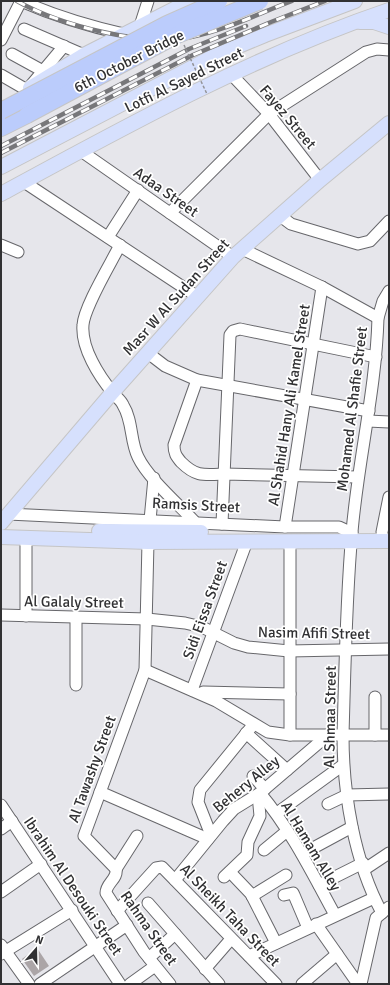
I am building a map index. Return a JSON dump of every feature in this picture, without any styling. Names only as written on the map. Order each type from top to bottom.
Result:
[{"type":"highway","name":"6th October Bridge","points":[[1,111],[167,24],[219,1]]},
{"type":"highway","name":"6th October Bridge","points":[[1,128],[176,36],[260,1]]},
{"type":"main road","points":[[1,106],[84,55],[190,1]]},
{"type":"main road","points":[[1,167],[212,57],[265,35],[356,1]]},
{"type":"main road","name":"Lotfi Al Sayed Street","points":[[1,194],[231,74],[354,22],[389,10]]},
{"type":"main road","points":[[371,16],[389,19]]},
{"type":"main road","points":[[354,22],[374,22],[389,28]]},
{"type":"main road","name":"Masr W Al Sudan Street","points":[[3,518],[112,393],[238,253],[279,215],[389,123]]},
{"type":"main road","points":[[1,529],[242,537],[352,537]]},
{"type":"main road","name":"Ramsis Street","points":[[1,537],[148,542],[242,537],[290,541],[387,535]]},
{"type":"street","points":[[1,40],[21,1],[53,15],[87,26],[124,34]]},
{"type":"street","points":[[140,26],[146,1]]},
{"type":"street","points":[[24,29],[84,55]]},
{"type":"street","points":[[1,75],[27,90],[64,46]]},
{"type":"street","points":[[170,213],[269,114],[366,52],[376,49],[389,50]]},
{"type":"street","points":[[12,54],[43,71]]},
{"type":"street","name":"Fayez Street","points":[[231,74],[269,114],[320,180]]},
{"type":"street","name":"Adaa Street","points":[[81,151],[170,213],[238,253],[322,287],[378,318]]},
{"type":"street","points":[[24,182],[198,297]]},
{"type":"street","points":[[108,237],[138,190]]},
{"type":"street","points":[[279,215],[291,224],[358,244],[370,241],[389,221]]},
{"type":"street","points":[[1,245],[18,252]]},
{"type":"street","points":[[120,245],[88,308],[83,324],[83,340],[89,355],[112,393],[123,404],[128,416],[138,456],[144,468],[194,522]]},
{"type":"street","name":"Al Shahid Hany Ali Kamel Street","points":[[285,527],[322,287]]},
{"type":"street","name":"Mohamed Al Shafie Street","points":[[352,537],[358,477],[376,357],[378,318],[383,301],[389,291]]},
{"type":"street","points":[[222,524],[230,335],[236,329],[240,329],[376,357]]},
{"type":"street","points":[[148,353],[165,366],[197,380],[305,400],[389,422]]},
{"type":"street","points":[[197,380],[175,438],[174,452],[190,471],[205,475],[224,474],[358,477]]},
{"type":"street","points":[[150,520],[154,478]]},
{"type":"street","points":[[387,535],[389,497]]},
{"type":"street","name":"Ramsis Street","points":[[3,518],[150,520],[285,527],[339,527],[352,537]]},
{"type":"street","points":[[26,537],[26,616]]},
{"type":"street","name":"Sidi Eissa Street","points":[[195,691],[242,537]]},
{"type":"street","name":"Al Shmaa Street","points":[[352,537],[346,650],[343,765],[352,828],[374,898],[385,910]]},
{"type":"street","points":[[290,541],[290,735]]},
{"type":"street","name":"Al Tawashy Street","points":[[116,869],[84,836],[145,670],[148,542]]},
{"type":"street","name":"Al Galaly Street","points":[[1,615],[147,619]]},
{"type":"street","points":[[76,617],[76,685]]},
{"type":"street","name":"Nasim Afifi Street","points":[[147,619],[186,623],[202,627],[234,643],[248,647],[289,651],[389,649]]},
{"type":"street","points":[[145,670],[216,701],[250,729],[287,770]]},
{"type":"street","points":[[195,691],[290,694]]},
{"type":"street","points":[[375,735],[376,697]]},
{"type":"street","points":[[250,729],[290,735],[389,736]]},
{"type":"street","points":[[210,837],[198,802],[198,795],[203,785],[250,729]]},
{"type":"street","name":"Behery Alley","points":[[175,880],[234,809],[261,793],[328,735]]},
{"type":"street","points":[[277,813],[343,765]]},
{"type":"street","name":"Al Hamam Alley","points":[[254,776],[261,793],[277,813],[302,854],[335,915]]},
{"type":"street","points":[[100,792],[210,837]]},
{"type":"street","points":[[261,793],[260,816],[248,842],[247,854],[227,874],[243,885],[252,896],[276,943]]},
{"type":"street","points":[[328,804],[347,795],[389,794]]},
{"type":"street","name":"Ibrahim Al Desouki Street","points":[[1,805],[120,984]]},
{"type":"street","points":[[1,829],[12,821]]},
{"type":"street","points":[[302,854],[352,828]]},
{"type":"street","points":[[264,850],[287,830]]},
{"type":"street","points":[[116,869],[137,836]]},
{"type":"street","points":[[318,885],[364,866],[389,853]]},
{"type":"street","points":[[1,892],[41,864]]},
{"type":"street","name":"Al Sheikh Taha Street","points":[[118,911],[156,868],[162,867],[276,984]]},
{"type":"street","name":"Rahma Street","points":[[116,869],[116,875],[107,886],[106,893],[152,962],[170,984]]},
{"type":"street","points":[[252,896],[286,875]]},
{"type":"street","points":[[233,890],[243,885]]},
{"type":"street","points":[[284,895],[293,893],[312,926],[337,954],[359,984]]},
{"type":"street","points":[[249,956],[374,898]]},
{"type":"street","points":[[148,903],[219,984]]},
{"type":"street","points":[[29,984],[2,950],[72,910]]},
{"type":"street","points":[[359,984],[374,924],[385,910]]},
{"type":"street","points":[[40,984],[127,925]]},
{"type":"street","points":[[130,984],[152,962],[175,934]]},
{"type":"street","points":[[205,969],[231,939]]},
{"type":"street","points":[[302,984],[337,954]]},
{"type":"path","points":[[183,43],[207,94]]},
{"type":"building","points":[[37,948],[49,966],[34,976],[22,959]]},
{"type":"railway","points":[[17,1],[35,10],[78,26],[102,32],[149,39],[171,39],[204,34],[243,21],[292,1]]},
{"type":"railway","points":[[1,153],[193,55],[325,1]]},
{"type":"railway","points":[[1,146],[189,49],[246,26]]}]
